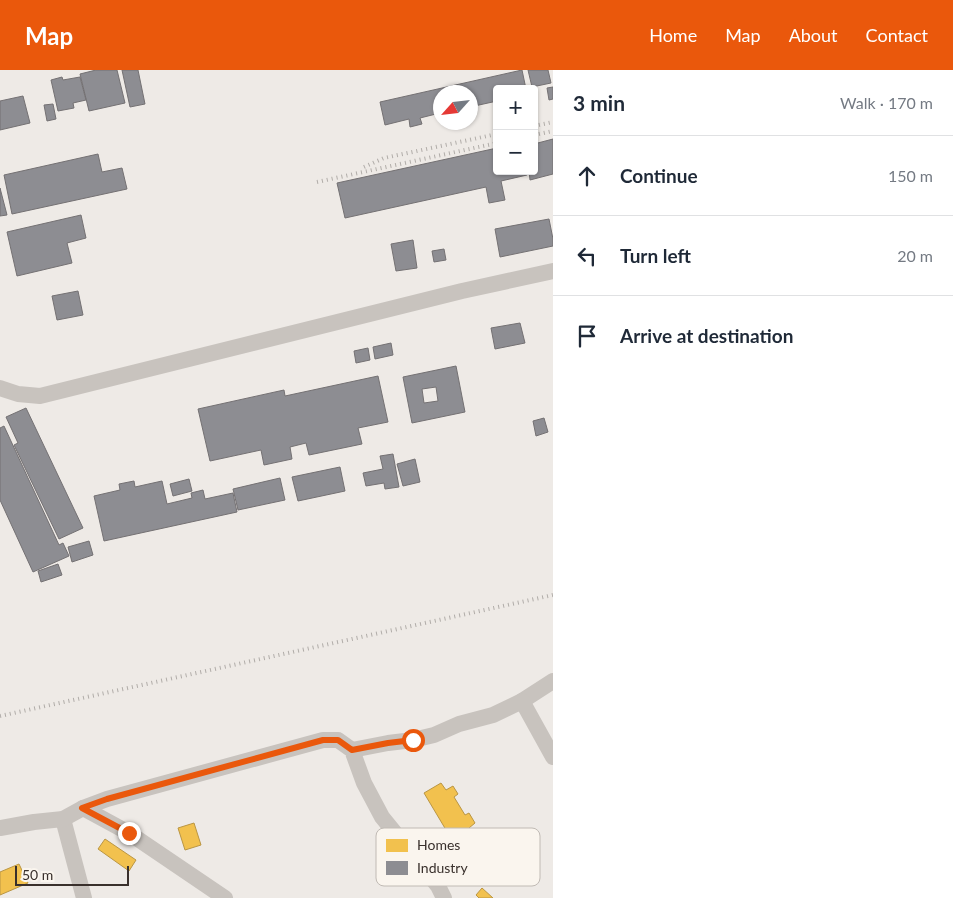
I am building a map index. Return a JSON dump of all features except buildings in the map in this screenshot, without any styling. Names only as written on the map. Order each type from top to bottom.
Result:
[{"type":"street","points":[[0,388],[18,394],[40,396],[462,291],[553,271]]},
{"type":"street","points":[[352,750],[434,735],[459,724],[493,715],[522,701],[553,681]]},
{"type":"street","points":[[522,701],[553,757]]},
{"type":"street","points":[[0,828],[63,819],[82,808],[107,799],[323,740],[338,740],[352,750],[364,783],[382,817],[391,828]]},
{"type":"street","points":[[82,808],[129,833],[225,898]]},
{"type":"street","points":[[63,819],[84,898]]},
{"type":"street","points":[[438,886],[444,898]]},
{"type":"railway","points":[[538,125],[553,122]]},
{"type":"railway","points":[[538,134],[553,131]]},
{"type":"railway","points":[[364,167],[384,158],[493,135]]},
{"type":"railway","points":[[317,182],[493,144]]},
{"type":"railway","points":[[0,716],[553,595]]},
{"type":"route","points":[[129,833],[82,808],[107,799],[323,740],[338,740],[352,750],[413,740]]}]
